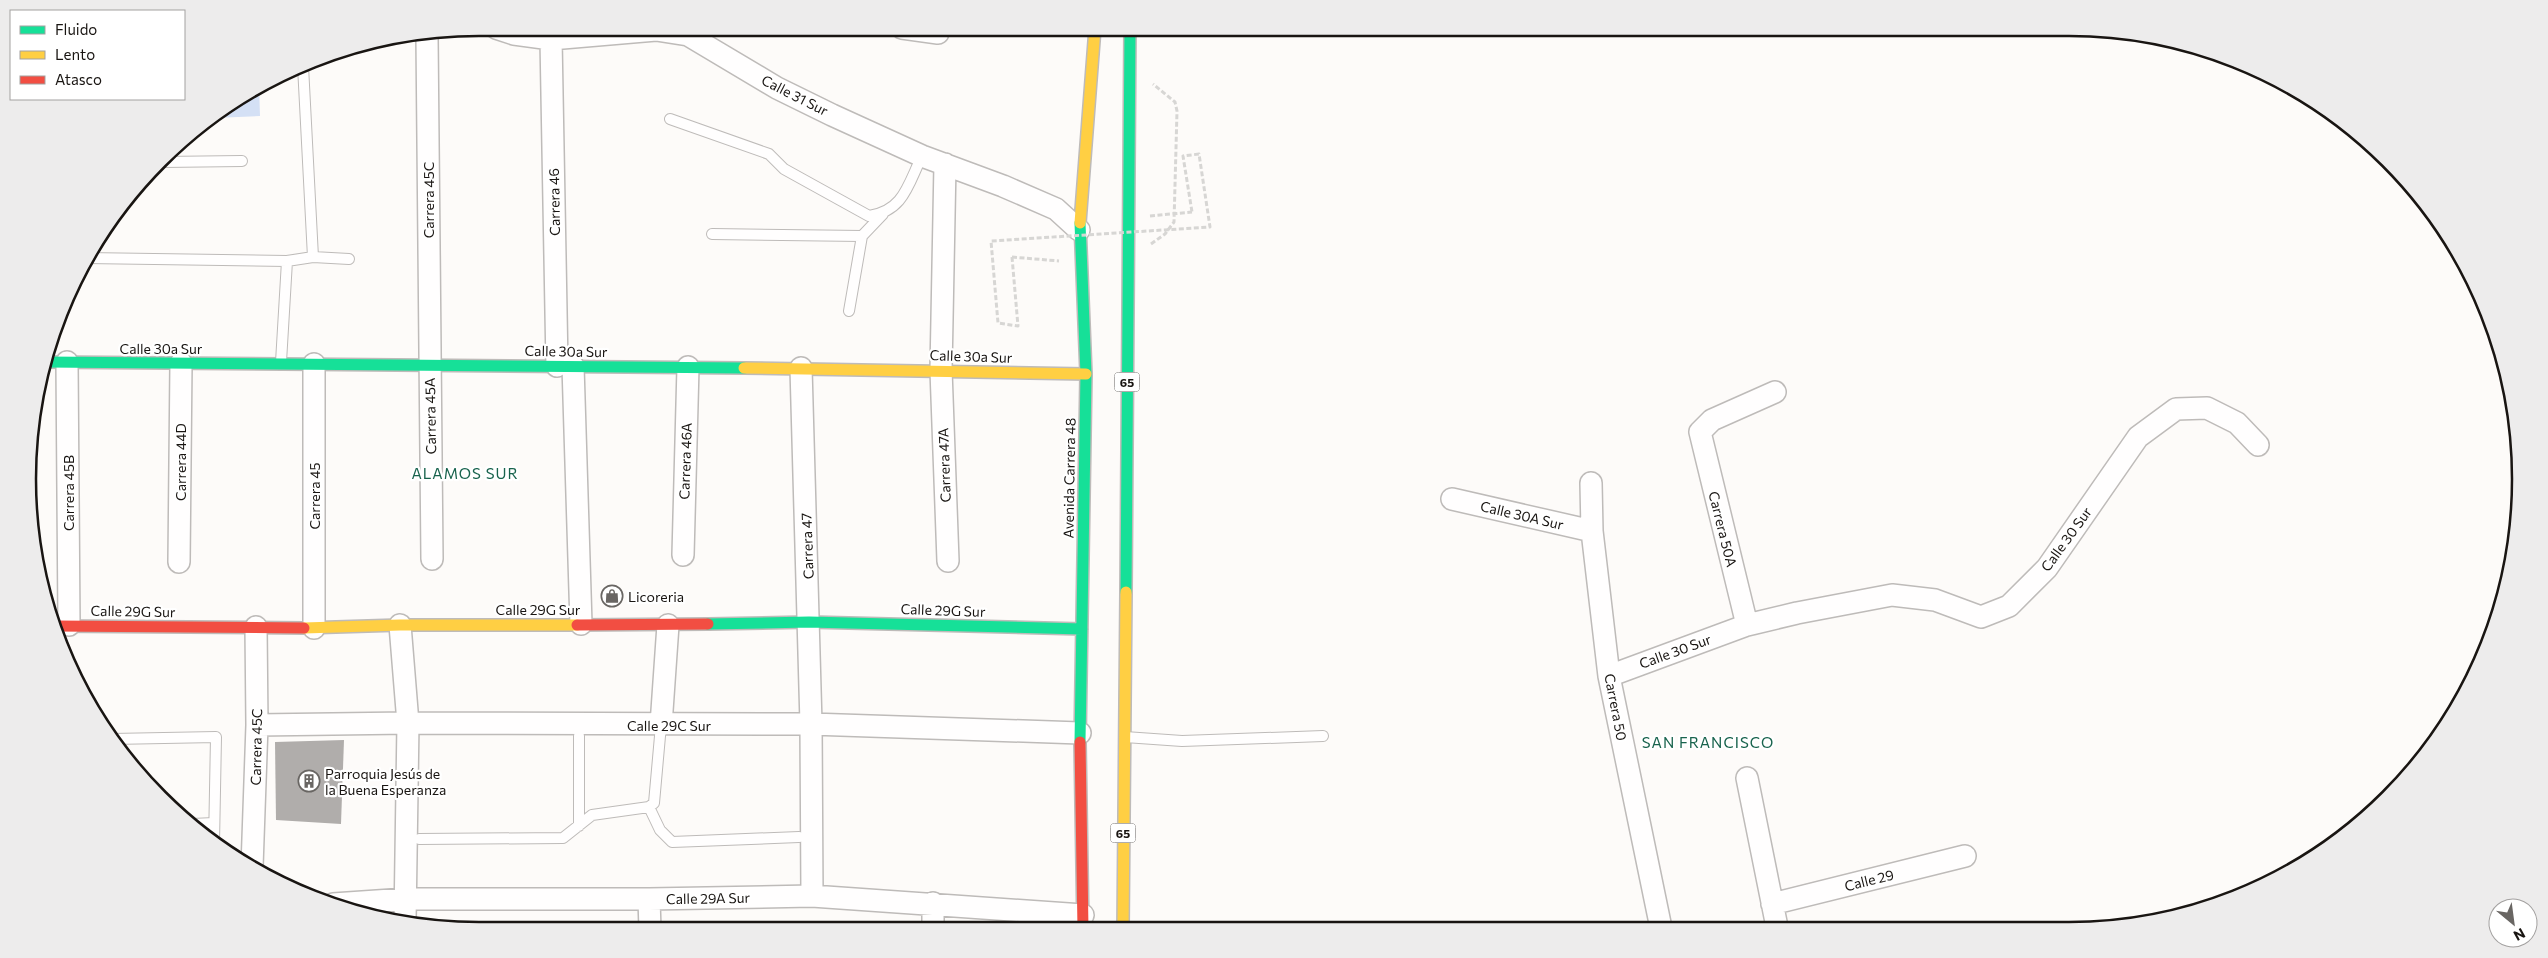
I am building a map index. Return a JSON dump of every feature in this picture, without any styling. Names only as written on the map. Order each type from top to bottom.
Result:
[{"type":"street","name":"Calle 31 Sur","points":[[529,36],[551,39],[567,36]]},
{"type":"street","name":"Calle 31 Sur","points":[[700,36],[777,88],[922,156],[1003,186],[1056,209],[1079,230]]},
{"type":"street","name":"Avenida Carrera 48","points":[[1083,922],[1080,733],[1086,374],[1079,230],[1094,36]]},
{"type":"street","name":"65","points":[[1123,922],[1130,36]]},
{"type":"street","name":"Carrera 45C","points":[[427,39],[429,363]]},
{"type":"street","name":"Carrera 46","points":[[551,39],[565,366],[581,624]]},
{"type":"street","name":"Carrera 47A","points":[[945,164],[941,370],[948,561]]},
{"type":"street","name":"Calle 30a Sur","points":[[52,362],[429,363],[941,370],[1086,374]]},
{"type":"street","name":"Carrera 45B","points":[[61,624],[67,362]]},
{"type":"street","name":"Carrera 44D","points":[[179,562],[181,363]]},
{"type":"street","name":"Carrera 45A","points":[[429,363],[432,559]]},
{"type":"street","name":"Carrera 45","points":[[314,364],[314,628]]},
{"type":"street","name":"Carrera 46A","points":[[683,554],[688,367]]},
{"type":"street","name":"Carrera 47","points":[[802,368],[811,724],[812,896]]},
{"type":"street","name":"Carrera 50A","points":[[1747,625],[1700,432],[1712,420],[1775,392]]},
{"type":"street","name":"Calle 30 Sur","points":[[1609,676],[1747,625],[1797,613],[1892,595],[1935,600],[1981,617],[2010,606],[2047,568],[2138,437],[2176,409],[2208,408],[2237,423],[2258,445]]},
{"type":"street","name":"Carrera 50","points":[[1591,483],[1592,531],[1609,676],[1660,922]]},
{"type":"street","name":"Calle 30A Sur","points":[[1452,499],[1592,531]]},
{"type":"street","name":"Calle 29G Sur","points":[[61,625],[314,628],[400,625],[668,625],[809,622],[1082,629]]},
{"type":"street","points":[[400,625],[408,723],[405,915]]},
{"type":"street","points":[[661,725],[668,625]]},
{"type":"street","name":"Carrera 45C","points":[[252,859],[257,726],[256,627]]},
{"type":"street","name":"Calle 29C Sur","points":[[257,726],[408,723],[811,724],[1080,733]]},
{"type":"street","points":[[1747,778],[1776,922]]},
{"type":"street","name":"Calle 29","points":[[1772,904],[1965,856]]},
{"type":"street","name":"Calle 29A Sur","points":[[351,903],[406,899],[649,899],[812,896],[932,903],[1083,922]]},
{"type":"street","points":[[649,899],[650,922]]},
{"type":"street","points":[[932,903],[933,922]]},
{"type":"lane","points":[[303,73],[312,258]]},
{"type":"lane","points":[[670,119],[769,154],[784,169],[869,216],[883,214]]},
{"type":"lane","points":[[849,311],[862,236],[883,214],[898,204],[922,156]]},
{"type":"lane","points":[[170,162],[242,160]]},
{"type":"lane","points":[[712,234],[862,236]]},
{"type":"lane","points":[[96,258],[287,261],[312,258],[349,259]]},
{"type":"lane","points":[[280,363],[287,261]]},
{"type":"lane","points":[[419,839],[563,838],[592,815],[649,806],[654,803],[661,725]]},
{"type":"lane","points":[[579,736],[579,826]]},
{"type":"lane","points":[[1124,737],[1182,741],[1323,736]]},
{"type":"lane","points":[[121,739],[216,737],[214,834]]},
{"type":"lane","points":[[649,806],[660,830],[672,842],[799,837]]},
{"type":"lane","points":[[201,824],[214,823]]},
{"type":"path","points":[[1012,257],[1018,326],[998,323],[990,241],[1210,227],[1199,154],[1183,156],[1192,212],[1128,216]]},
{"type":"water","points":[[259,95],[260,116],[224,118]]},
{"type":"building","name":"Parroquia Jesús de la Buena Esperanza","points":[[344,740],[341,824],[276,820],[275,742]]},
{"type":"traffic: fast","points":[[1126,592],[1130,36]]},
{"type":"traffic: fast","points":[[1080,223],[1086,374],[1080,742]]},
{"type":"traffic: fast","points":[[52,362],[744,368]]},
{"type":"traffic: fast","points":[[708,624],[809,622],[1082,629]]},
{"type":"traffic: slow","points":[[1080,223],[1094,36]]},
{"type":"traffic: slow","points":[[744,368],[1086,374]]},
{"type":"traffic: slow","points":[[1123,922],[1126,592]]},
{"type":"traffic: slow","points":[[304,628],[400,625],[577,625]]},
{"type":"traffic: jam","points":[[577,625],[708,624]]},
{"type":"traffic: jam","points":[[62,626],[304,628]]},
{"type":"traffic: jam","points":[[1080,742],[1083,922]]},
{"type":"place","name":"Licoreria","points":[[612,596]]},
{"type":"place","name":"Parroquia Jesús de la Buena Esperanza","points":[[309,781]]},
{"type":"district","name":"ALAMOS SUR","points":[[465,473]]},
{"type":"district","name":"SAN FRANCISCO","points":[[1708,742]]}]
